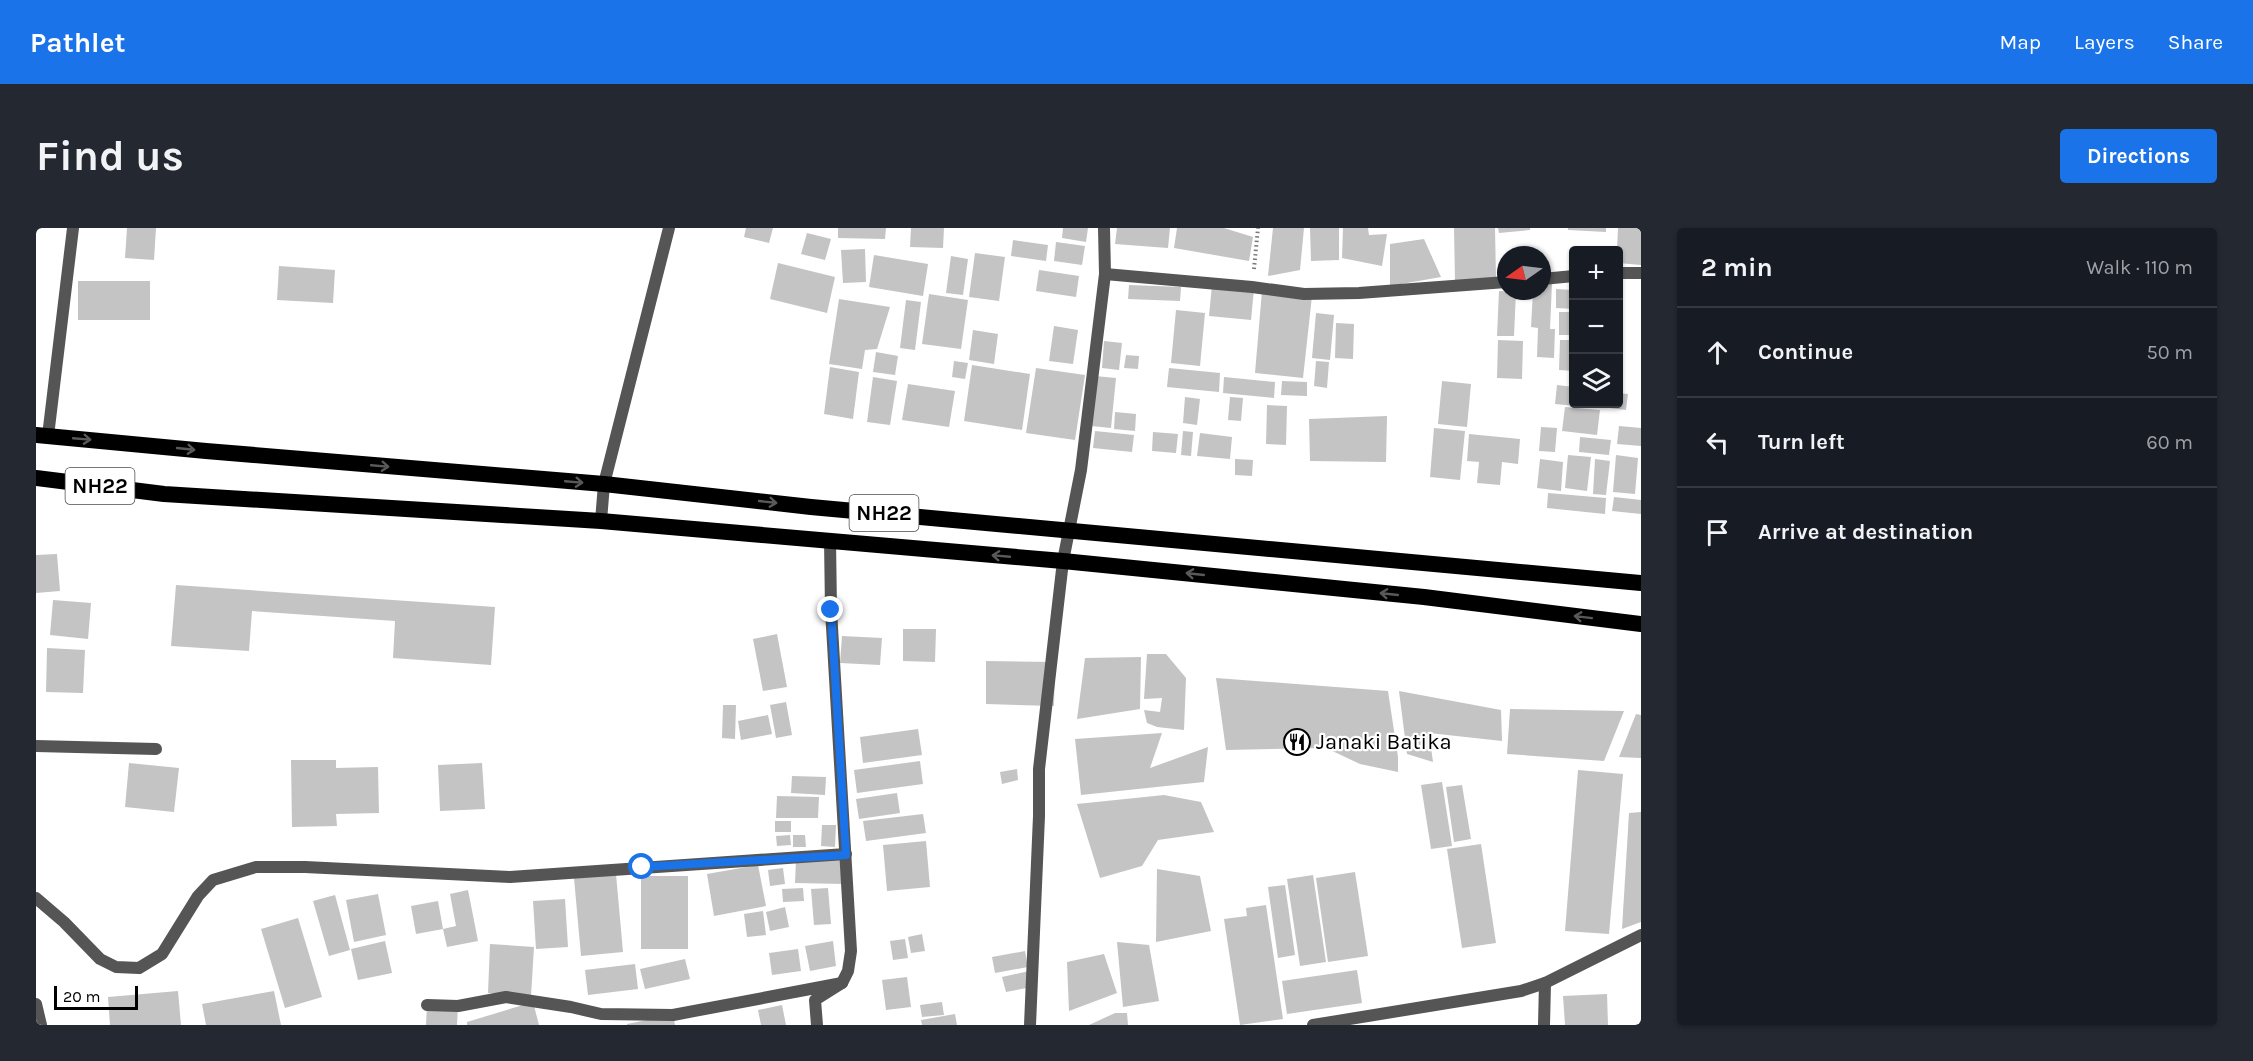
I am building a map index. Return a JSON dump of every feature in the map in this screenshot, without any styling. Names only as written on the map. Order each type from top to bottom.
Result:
[{"type":"highway","name":"NH22","points":[[42,435],[604,484],[811,507],[1641,583]]},
{"type":"highway","name":"NH22","points":[[36,478],[164,494],[601,521],[1063,561],[1424,597],[1641,624]]},
{"type":"street","points":[[42,435],[73,228]]},
{"type":"street","points":[[601,521],[604,484],[669,228]]},
{"type":"street","points":[[1030,1025],[1039,769],[1063,561],[1081,470],[1105,274],[1104,228]]},
{"type":"street","points":[[1623,273],[1641,273]]},
{"type":"street","points":[[1105,274],[1304,294],[1497,283]]},
{"type":"street","points":[[1551,278],[1569,276]]},
{"type":"street","points":[[817,1025],[814,1000],[842,983],[848,971],[851,951],[831,610],[830,540]]},
{"type":"street","points":[[36,746],[156,749]]},
{"type":"street","points":[[36,898],[100,958],[116,967],[140,968],[162,954],[198,896],[213,880],[256,867],[305,867],[510,877],[846,855]]},
{"type":"street","points":[[1313,1025],[1521,992],[1545,983],[1641,935]]},
{"type":"street","points":[[427,1005],[458,1006],[506,998],[571,1007],[601,1014],[673,1015],[842,983]]},
{"type":"street","points":[[1544,1025],[1545,983]]},
{"type":"street","points":[[36,1004],[41,1025]]},
{"type":"path","points":[[1252,287],[1258,228]]},
{"type":"building","points":[[127,228],[156,228],[154,260],[125,258]]},
{"type":"building","points":[[746,228],[773,228],[769,243],[744,237]]},
{"type":"building","points":[[838,228],[886,228],[885,239],[838,238]]},
{"type":"building","points":[[911,228],[944,228],[943,248],[910,247]]},
{"type":"building","points":[[1063,228],[1088,228],[1086,242],[1062,238]]},
{"type":"building","points":[[1117,228],[1170,228],[1168,248],[1115,244]]},
{"type":"building","points":[[1177,228],[1224,228],[1253,237],[1249,261],[1174,248]]},
{"type":"building","points":[[1273,228],[1304,228],[1300,270],[1268,276]]},
{"type":"building","points":[[1310,228],[1339,228],[1339,260],[1311,261]]},
{"type":"building","points":[[1343,228],[1368,228],[1369,235],[1387,234],[1382,266],[1342,258]]},
{"type":"building","points":[[1454,228],[1495,228],[1496,279],[1455,281]]},
{"type":"building","points":[[1498,228],[1530,228],[1530,230],[1499,233]]},
{"type":"building","points":[[1568,228],[1606,228],[1606,232],[1568,230]]},
{"type":"building","points":[[1618,228],[1641,228],[1641,265],[1623,263],[1623,246],[1617,246]]},
{"type":"building","points":[[807,233],[831,239],[825,260],[801,254]]},
{"type":"building","points":[[1424,239],[1441,277],[1390,286],[1390,244]]},
{"type":"building","points":[[1013,240],[1048,245],[1046,261],[1011,256]]},
{"type":"building","points":[[1056,242],[1085,246],[1082,265],[1054,261]]},
{"type":"building","points":[[865,249],[866,282],[843,283],[841,250]]},
{"type":"building","points":[[975,253],[1005,257],[999,301],[969,297]]},
{"type":"building","points":[[874,255],[928,264],[923,296],[869,287]]},
{"type":"building","points":[[951,256],[968,259],[963,295],[946,293]]},
{"type":"building","points":[[778,263],[835,277],[827,313],[770,299]]},
{"type":"building","points":[[279,266],[335,270],[333,303],[277,300]]},
{"type":"building","points":[[1039,270],[1079,276],[1076,297],[1036,291]]},
{"type":"building","points":[[78,281],[150,281],[150,320],[78,320]]},
{"type":"building","points":[[1552,283],[1550,329],[1555,329],[1554,358],[1537,357],[1538,328],[1531,327],[1532,300],[1551,300]]},
{"type":"building","points":[[1129,285],[1181,287],[1180,301],[1128,299]]},
{"type":"building","points":[[1212,285],[1254,289],[1251,320],[1209,316]]},
{"type":"building","points":[[1556,289],[1569,290],[1569,309],[1556,308]]},
{"type":"building","points":[[1262,291],[1312,296],[1303,378],[1255,373]]},
{"type":"building","points":[[929,294],[968,300],[961,349],[922,344]]},
{"type":"building","points":[[839,299],[890,307],[877,349],[865,350],[862,369],[829,364]]},
{"type":"building","points":[[906,300],[921,302],[915,350],[900,348]]},
{"type":"building","points":[[1499,300],[1516,300],[1514,336],[1497,336]]},
{"type":"building","points":[[1176,310],[1205,313],[1200,366],[1171,363]]},
{"type":"building","points":[[1559,312],[1569,312],[1569,335],[1559,335]]},
{"type":"building","points":[[1316,313],[1334,315],[1330,360],[1312,358]]},
{"type":"building","points":[[1336,323],[1354,324],[1353,359],[1335,358]]},
{"type":"building","points":[[1054,326],[1078,330],[1073,364],[1049,361]]},
{"type":"building","points":[[973,330],[998,334],[994,364],[969,360]]},
{"type":"building","points":[[1498,340],[1523,341],[1522,379],[1497,378]]},
{"type":"building","points":[[1560,340],[1569,340],[1569,371],[1559,370]]},
{"type":"building","points":[[1104,341],[1122,343],[1119,370],[1102,368]]},
{"type":"building","points":[[876,352],[898,356],[895,375],[873,372]]},
{"type":"building","points":[[1126,355],[1139,356],[1138,369],[1124,368]]},
{"type":"building","points":[[954,361],[968,363],[965,379],[952,377]]},
{"type":"building","points":[[1316,361],[1329,362],[1327,388],[1314,386]]},
{"type":"building","points":[[972,365],[1030,374],[1022,430],[964,421]]},
{"type":"building","points":[[830,367],[859,372],[853,419],[824,414]]},
{"type":"building","points":[[1036,368],[1085,375],[1075,440],[1026,433]]},
{"type":"building","points":[[1169,368],[1220,373],[1219,392],[1167,387]]},
{"type":"building","points":[[1095,376],[1116,378],[1111,428],[1091,426]]},
{"type":"building","points":[[873,377],[897,381],[890,425],[867,422]]},
{"type":"building","points":[[1224,377],[1275,382],[1274,398],[1223,393]]},
{"type":"building","points":[[1282,381],[1307,382],[1307,396],[1281,395]]},
{"type":"building","points":[[1442,381],[1471,384],[1467,427],[1438,424]]},
{"type":"building","points":[[908,384],[955,391],[949,427],[902,420]]},
{"type":"building","points":[[1557,385],[1569,386],[1569,405],[1555,404]]},
{"type":"building","points":[[1623,394],[1628,394],[1626,410],[1610,408],[1623,408]]},
{"type":"building","points":[[1185,397],[1200,399],[1197,425],[1183,423]]},
{"type":"building","points":[[1230,397],[1243,398],[1241,421],[1228,420]]},
{"type":"building","points":[[1267,405],[1287,406],[1286,445],[1266,444]]},
{"type":"building","points":[[1565,407],[1600,410],[1597,435],[1562,431]]},
{"type":"building","points":[[1115,412],[1136,414],[1135,431],[1114,429]]},
{"type":"building","points":[[1387,416],[1386,462],[1310,461],[1309,419]]},
{"type":"building","points":[[1619,426],[1641,428],[1641,446],[1617,444]]},
{"type":"building","points":[[1541,427],[1557,428],[1555,452],[1539,451]]},
{"type":"building","points":[[1434,428],[1465,431],[1460,480],[1430,477]]},
{"type":"building","points":[[1095,431],[1134,435],[1132,452],[1093,448]]},
{"type":"building","points":[[1183,431],[1193,432],[1191,456],[1181,455]]},
{"type":"building","points":[[1153,432],[1178,434],[1176,453],[1152,451]]},
{"type":"building","points":[[1200,433],[1232,437],[1230,459],[1197,456]]},
{"type":"building","points":[[1469,434],[1520,439],[1518,464],[1502,462],[1500,485],[1477,483],[1479,462],[1467,461]]},
{"type":"building","points":[[1580,437],[1611,440],[1609,455],[1579,452]]},
{"type":"building","points":[[1568,455],[1591,457],[1587,491],[1565,488]]},
{"type":"building","points":[[1616,455],[1638,458],[1635,494],[1613,492]]},
{"type":"building","points":[[1235,459],[1253,460],[1252,476],[1235,475]]},
{"type":"building","points":[[1540,459],[1563,462],[1561,491],[1537,488]]},
{"type":"building","points":[[1595,459],[1610,461],[1606,495],[1593,494]]},
{"type":"building","points":[[1548,493],[1606,498],[1605,514],[1547,508]]},
{"type":"building","points":[[1614,497],[1641,500],[1641,514],[1612,511]]},
{"type":"building","points":[[57,554],[60,591],[36,593],[36,555]]},
{"type":"building","points":[[176,585],[495,607],[491,665],[393,658],[395,621],[252,611],[249,651],[171,646]]},
{"type":"building","points":[[53,600],[91,603],[88,639],[50,635]]},
{"type":"building","points":[[903,629],[936,629],[935,662],[903,661]]},
{"type":"building","points":[[777,634],[787,687],[763,691],[753,639]]},
{"type":"building","points":[[842,636],[882,638],[880,665],[840,663]]},
{"type":"building","points":[[47,648],[85,650],[83,693],[46,692]]},
{"type":"building","points":[[1147,654],[1166,654],[1186,678],[1184,730],[1157,727],[1147,723],[1144,710],[1160,712],[1162,698],[1144,699]]},
{"type":"building","points":[[1141,657],[1140,709],[1077,719],[1085,658]]},
{"type":"building","points":[[986,661],[1055,662],[1054,706],[986,704]]},
{"type":"building","points":[[1216,678],[1388,691],[1398,757],[1398,772],[1360,764],[1326,748],[1226,750]]},
{"type":"building","points":[[1399,691],[1501,710],[1502,741],[1429,733],[1433,762],[1407,754]]},
{"type":"building","points":[[786,702],[792,735],[776,738],[770,705]]},
{"type":"building","points":[[723,705],[736,705],[735,739],[722,738]]},
{"type":"building","points":[[1510,709],[1624,711],[1604,761],[1507,754]]},
{"type":"building","points":[[1636,714],[1641,715],[1641,758],[1619,757]]},
{"type":"building","points":[[768,715],[772,734],[741,740],[738,721]]},
{"type":"building","points":[[918,729],[922,755],[863,763],[860,737]]},
{"type":"building","points":[[1162,733],[1150,768],[1208,747],[1204,782],[1081,795],[1075,739]]},
{"type":"building","points":[[291,760],[336,760],[336,768],[378,767],[379,813],[336,814],[337,826],[292,827]]},
{"type":"building","points":[[920,761],[923,784],[857,793],[854,770]]},
{"type":"building","points":[[129,763],[179,768],[174,812],[125,807]]},
{"type":"building","points":[[482,763],[485,809],[440,811],[438,765]]},
{"type":"building","points":[[1017,769],[1018,780],[1002,784],[1000,772]]},
{"type":"building","points":[[1578,770],[1623,774],[1609,934],[1565,931]]},
{"type":"building","points":[[792,776],[826,777],[825,795],[791,793]]},
{"type":"building","points":[[1442,782],[1452,846],[1431,849],[1421,785]]},
{"type":"building","points":[[1462,785],[1471,839],[1454,842],[1446,787]]},
{"type":"building","points":[[897,793],[900,813],[859,819],[856,799]]},
{"type":"building","points":[[1164,795],[1201,802],[1214,832],[1158,840],[1142,866],[1100,878],[1077,804]]},
{"type":"building","points":[[777,796],[819,797],[818,818],[776,818]]},
{"type":"building","points":[[1641,812],[1641,922],[1622,929],[1629,813]]},
{"type":"building","points":[[923,814],[926,833],[866,841],[863,821]]},
{"type":"building","points":[[775,821],[791,821],[791,832],[775,832]]},
{"type":"building","points":[[822,825],[836,825],[835,847],[821,846]]},
{"type":"building","points":[[790,835],[791,845],[777,846],[776,836]]},
{"type":"building","points":[[793,835],[805,835],[806,847],[793,847]]},
{"type":"building","points":[[926,841],[930,887],[887,891],[883,845]]},
{"type":"building","points":[[1481,844],[1496,943],[1462,948],[1447,849]]},
{"type":"building","points":[[796,860],[844,860],[844,884],[795,883]]},
{"type":"building","points":[[758,865],[766,906],[714,916],[707,874]]},
{"type":"building","points":[[783,868],[785,884],[770,886],[768,870]]},
{"type":"building","points":[[1157,869],[1200,876],[1211,931],[1156,942]]},
{"type":"building","points":[[1355,872],[1368,956],[1328,962],[1316,878]]},
{"type":"building","points":[[616,874],[623,952],[581,956],[574,878]]},
{"type":"building","points":[[1313,875],[1326,962],[1300,966],[1287,879]]},
{"type":"building","points":[[641,876],[688,876],[688,949],[641,949]]},
{"type":"building","points":[[1285,885],[1295,955],[1278,958],[1268,887]]},
{"type":"building","points":[[803,888],[804,901],[783,902],[782,889]]},
{"type":"building","points":[[828,888],[831,924],[814,925],[811,889]]},
{"type":"building","points":[[468,890],[478,941],[447,947],[443,929],[456,926],[450,894]]},
{"type":"building","points":[[378,894],[386,935],[354,942],[346,900]]},
{"type":"building","points":[[335,895],[350,950],[329,956],[313,901]]},
{"type":"building","points":[[565,899],[568,947],[536,949],[533,901]]},
{"type":"building","points":[[438,901],[443,929],[416,934],[411,906]]},
{"type":"building","points":[[1266,905],[1283,1019],[1240,1025],[1224,919],[1247,916],[1246,908]]},
{"type":"building","points":[[785,907],[789,927],[770,931],[766,912]]},
{"type":"building","points":[[763,911],[766,935],[747,937],[744,914]]},
{"type":"building","points":[[298,918],[322,997],[285,1008],[261,929]]},
{"type":"building","points":[[922,934],[925,951],[911,953],[908,937]]},
{"type":"building","points":[[905,939],[908,958],[893,960],[890,941]]},
{"type":"building","points":[[385,941],[392,973],[358,980],[351,949]]},
{"type":"building","points":[[833,941],[836,966],[810,971],[805,946]]},
{"type":"building","points":[[1117,942],[1149,945],[1159,1001],[1123,1007]]},
{"type":"building","points":[[490,944],[534,947],[531,996],[488,993]]},
{"type":"building","points":[[798,949],[801,971],[772,975],[769,953]]},
{"type":"building","points":[[1025,951],[1028,967],[995,973],[992,957]]},
{"type":"building","points":[[1104,954],[1117,993],[1069,1011],[1067,962]]},
{"type":"building","points":[[685,959],[690,979],[645,989],[640,969]]},
{"type":"building","points":[[635,964],[638,989],[588,995],[585,970]]},
{"type":"building","points":[[1357,970],[1362,1003],[1287,1014],[1282,981]]},
{"type":"building","points":[[1029,971],[1032,987],[1006,992],[1002,977]]},
{"type":"building","points":[[907,977],[911,1007],[886,1010],[882,980]]},
{"type":"building","points":[[178,991],[181,1025],[110,1025],[108,997]]},
{"type":"building","points":[[274,991],[281,1025],[206,1025],[202,1004]]},
{"type":"building","points":[[1607,994],[1608,1025],[1565,1025],[1563,996]]},
{"type":"building","points":[[533,1002],[539,1025],[467,1025],[467,1022]]},
{"type":"building","points":[[942,1002],[944,1015],[922,1017],[920,1005]]},
{"type":"building","points":[[427,1005],[458,1006],[457,1025],[426,1025]]},
{"type":"building","points":[[782,1005],[786,1025],[761,1025],[758,1010]]},
{"type":"building","points":[[1115,1013],[1127,1013],[1128,1025],[1089,1025]]},
{"type":"building","points":[[955,1014],[957,1025],[922,1025],[921,1020]]},
{"type":"building","points":[[673,1015],[675,1025],[627,1025],[627,1024]]},
{"type":"place","name":"Janaki Batika","points":[[1297,742]]},
{"type":"route","points":[[642,867],[846,855],[831,610]]}]
